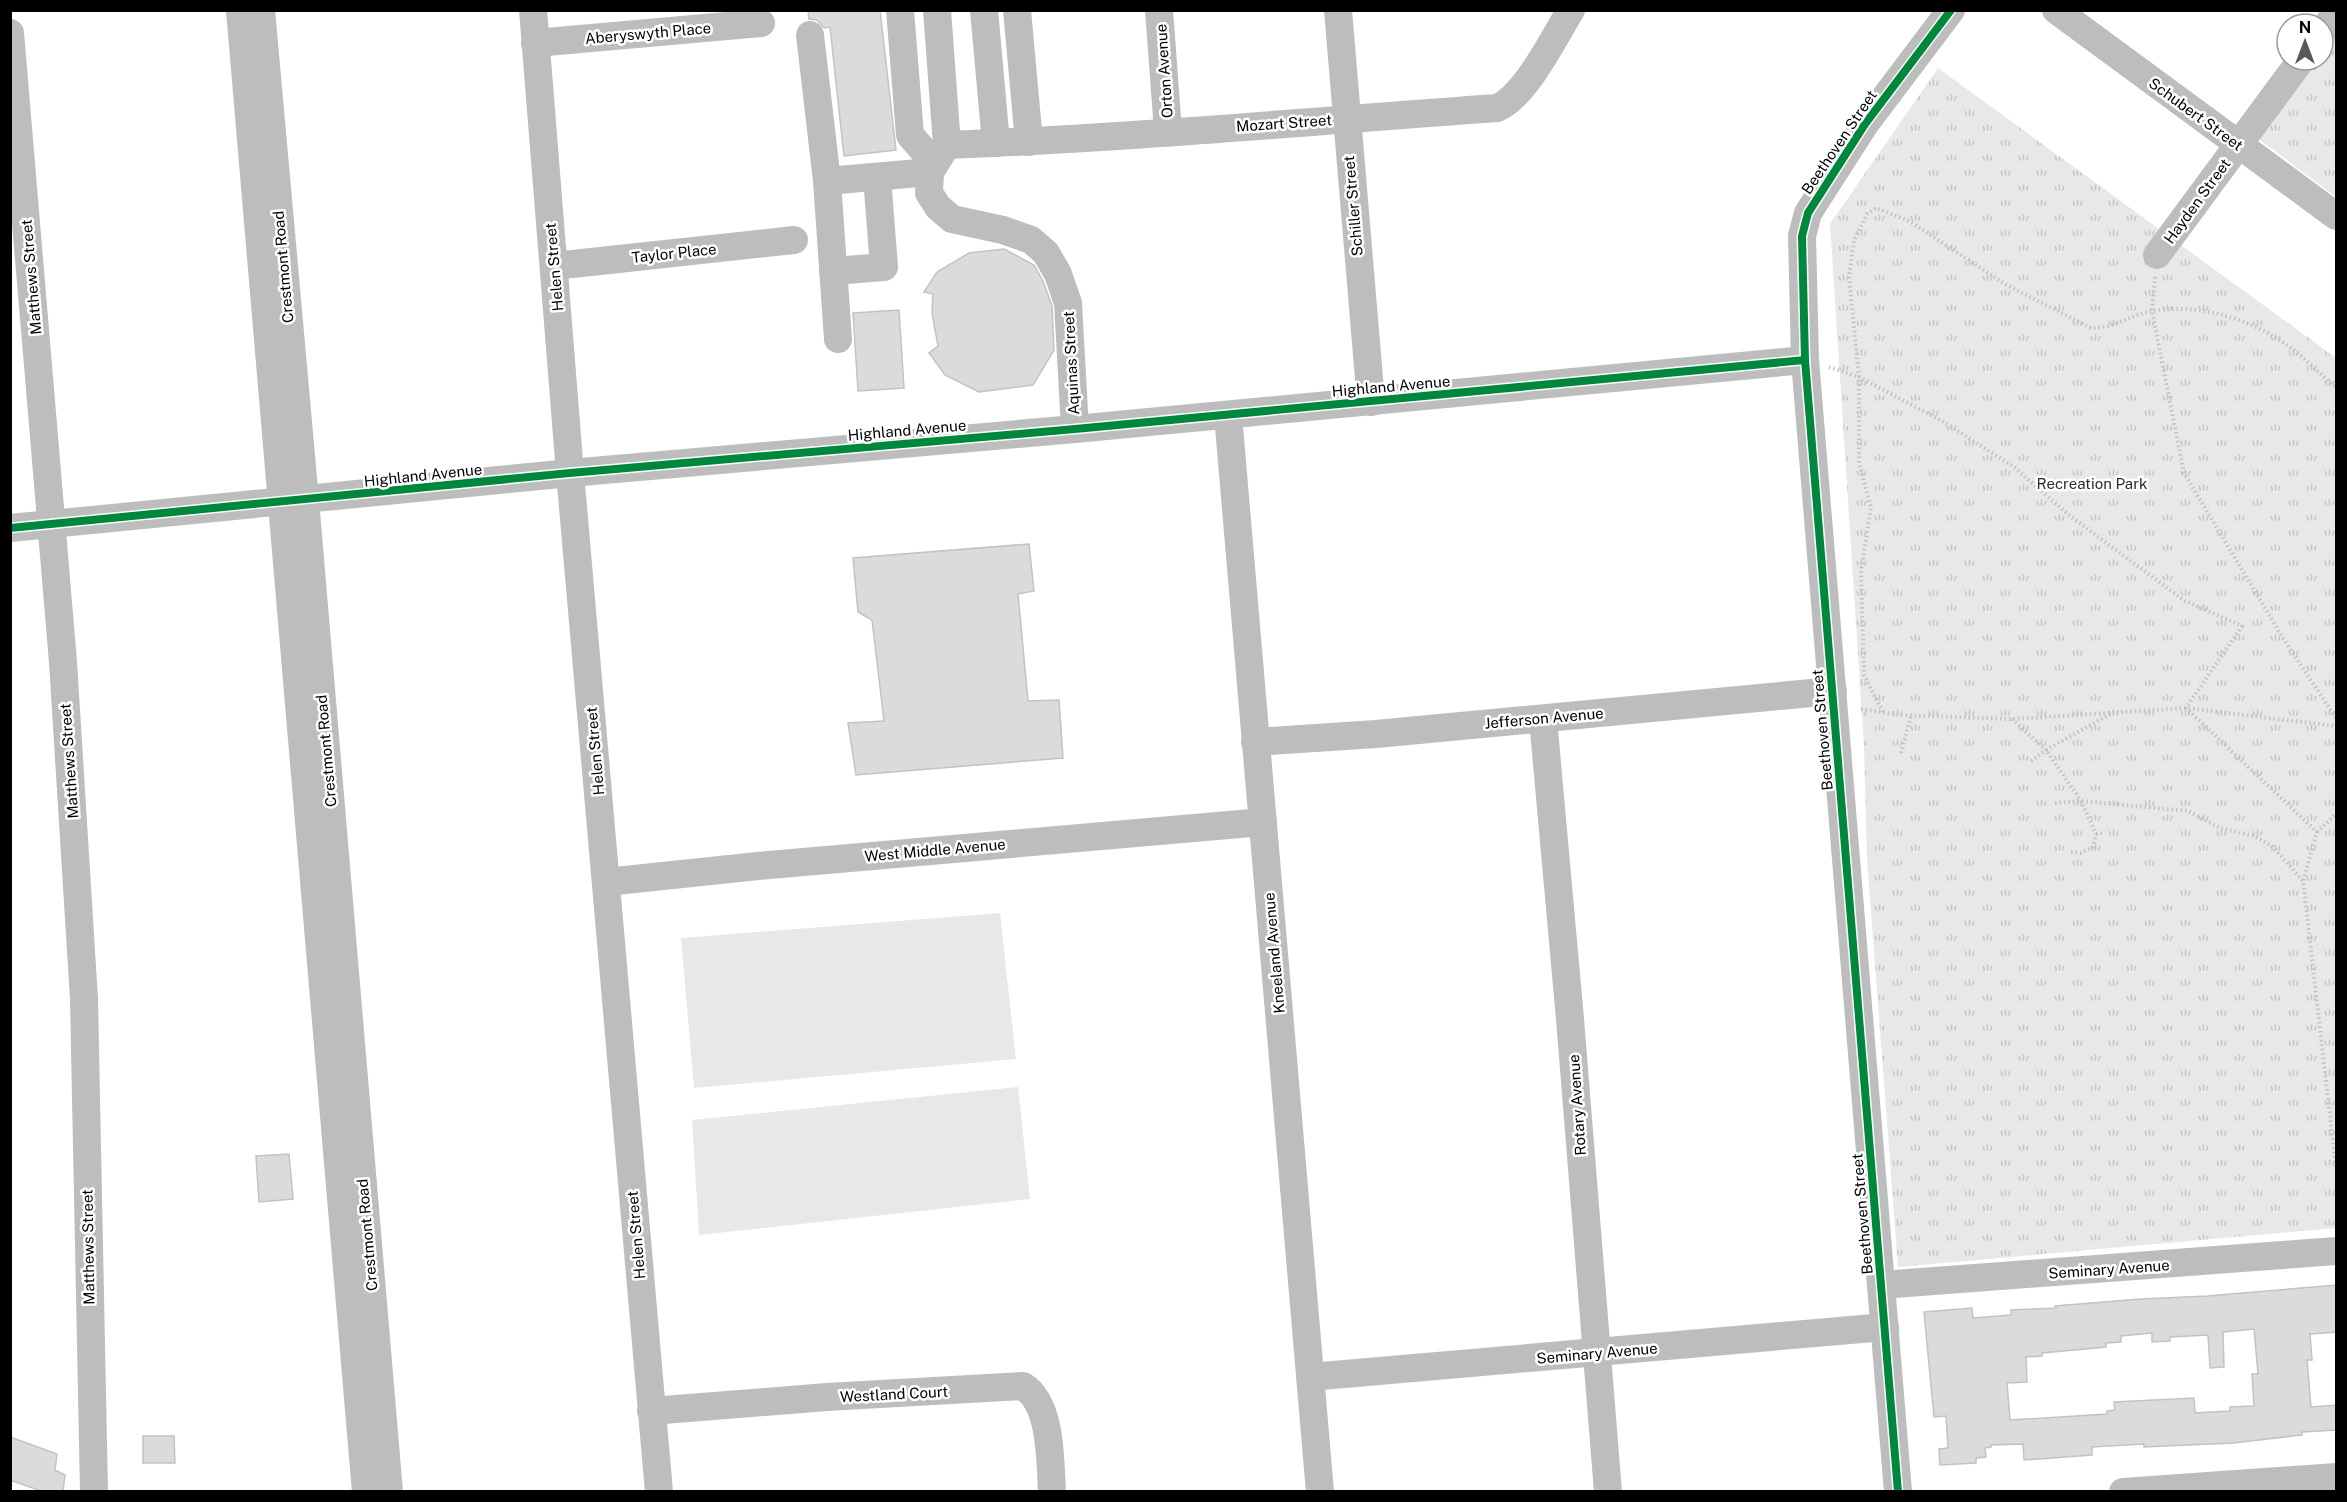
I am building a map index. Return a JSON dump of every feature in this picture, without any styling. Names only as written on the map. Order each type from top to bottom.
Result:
[{"type":"street","name":"Crestmont Road","points":[[240,10],[293,502]]},
{"type":"street","name":"Crestmont Road","points":[[261,10],[293,502],[319,812],[344,1099],[389,1491]]},
{"type":"street","name":"Helen Street","points":[[532,10],[659,1491]]},
{"type":"street","points":[[900,10],[910,135],[937,160]]},
{"type":"street","name":"Aquinas Street","points":[[937,10],[937,160],[929,193],[938,207],[952,219],[1003,230],[1031,240],[1046,253],[1058,274],[1068,303],[1076,429]]},
{"type":"street","points":[[984,10],[996,143]]},
{"type":"street","points":[[1017,10],[1029,142]]},
{"type":"street","name":"Orton Avenue","points":[[1159,10],[1168,131]]},
{"type":"street","name":"Schiller Street","points":[[1338,10],[1345,118],[1371,402]]},
{"type":"street","name":"Mozart Street","points":[[827,181],[877,177],[996,143],[1083,139],[1497,108],[1520,92],[1571,10]]},
{"type":"street","name":"Beethoven Street","points":[[1898,1491],[1805,360],[1802,236],[1808,213],[1865,124],[1951,10]]},
{"type":"street","name":"Schubert Street","points":[[2056,10],[2337,216]]},
{"type":"street","name":"Aberyswyth Place","points":[[535,43],[762,23]]},
{"type":"street","name":"Matthews Street","points":[[10,33],[63,662],[84,999],[94,1491]]},
{"type":"street","points":[[810,35],[827,181],[838,339]]},
{"type":"street","name":"Hayden Street","points":[[2157,255],[2292,72]]},
{"type":"street","points":[[833,271],[884,267],[877,177]]},
{"type":"street","name":"Taylor Place","points":[[554,266],[794,240]]},
{"type":"street","name":"Highland Avenue","points":[[10,528],[570,473],[1076,429],[1805,360]]},
{"type":"street","name":"Kneeland Avenue","points":[[1228,415],[1320,1491]]},
{"type":"street","name":"Jefferson Avenue","points":[[1255,742],[1833,692]]},
{"type":"street","name":"Rotary Avenue","points":[[1542,718],[1570,1019],[1608,1491]]},
{"type":"street","name":"West Middle Avenue","points":[[606,882],[758,866],[1263,822]]},
{"type":"street","name":"Crestmont Road","points":[[344,1099],[366,1491]]},
{"type":"street","name":"Seminary Avenue","points":[[1881,1285],[2337,1251]]},
{"type":"street","name":"Seminary Avenue","points":[[1310,1377],[1885,1327]]},
{"type":"street","name":"Westland Court","points":[[651,1411],[827,1397],[1023,1386],[1032,1391],[1047,1430],[1052,1491]]},
{"type":"street","points":[[2122,1491],[2337,1477]]},
{"type":"path","points":[[1883,712],[1864,675],[1861,570],[1871,508],[1859,463],[1859,377],[1849,277],[1854,240],[1867,214],[1876,208],[1909,221],[2005,284],[2091,328],[2104,328],[2152,311],[2182,309],[2253,324],[2302,356],[2320,375],[2337,387]]},
{"type":"path","points":[[2157,255],[2152,311],[2184,473],[2283,638],[2337,718]]},
{"type":"path","points":[[1805,360],[1859,377],[1942,421],[2014,467],[2070,516],[2185,601],[2242,626],[2186,708]]},
{"type":"path","points":[[1861,708],[1911,715],[2012,719],[2186,708],[2337,726]]},
{"type":"path","points":[[2186,708],[2317,832]]},
{"type":"path","points":[[2031,761],[2113,712]]},
{"type":"path","points":[[1901,753],[1911,715]]},
{"type":"path","points":[[2012,719],[2046,750],[2081,801],[2096,834],[2094,847],[2081,853],[2071,852]]},
{"type":"path","points":[[2055,802],[2081,801],[2188,811],[2220,828],[2254,836],[2272,846],[2303,881]]},
{"type":"path","points":[[2337,814],[2317,832],[2303,881],[2337,1168]]},
{"type":"path","points":[[2096,834],[2103,832]]},
{"type":"green space","points":[[2335,35],[2336,197],[2259,139],[2308,72],[2335,72]]},
{"type":"green space","name":"Recreation Park","points":[[1938,68],[2336,358],[2336,1228],[1898,1267],[1867,859],[1864,747],[1830,224]]},
{"type":"green space","points":[[1000,913],[1016,1059],[694,1088],[681,938]]},
{"type":"green space","points":[[1018,1087],[1030,1199],[699,1235],[692,1120]]},
{"type":"building","points":[[808,10],[880,10],[896,150],[844,156],[830,27],[824,28],[817,20],[809,19]]},
{"type":"building","points":[[1004,249],[1034,265],[1043,281],[1052,306],[1054,350],[1033,385],[979,392],[945,375],[929,353],[938,346],[932,313],[933,294],[924,292],[937,272],[969,253]]},
{"type":"building","points":[[899,310],[904,388],[858,391],[853,313]]},
{"type":"building","points":[[1029,544],[1034,591],[1018,594],[1028,701],[1059,700],[1063,758],[856,775],[848,723],[884,721],[872,620],[858,612],[853,558]]},
{"type":"building","points":[[289,1154],[293,1199],[259,1202],[256,1156]]},
{"type":"building","points":[[2337,1285],[2337,1332],[2310,1334],[2312,1360],[2307,1360],[2311,1407],[2337,1405],[2337,1430],[2302,1432],[2302,1435],[2233,1443],[2092,1447],[2092,1455],[2024,1460],[2023,1444],[1991,1445],[1985,1448],[1986,1457],[1976,1458],[1976,1463],[1940,1465],[1939,1449],[1948,1448],[1946,1416],[1934,1417],[1924,1312],[1972,1308],[1973,1318],[2011,1315],[2011,1310]],"holes":[[[2254,1329],[2258,1374],[2252,1374],[2254,1406],[2230,1407],[2230,1411],[2195,1413],[2194,1398],[2114,1402],[2115,1410],[2107,1411],[2107,1414],[2010,1420],[2007,1383],[2027,1382],[2026,1357],[2042,1356],[2042,1353],[2106,1347],[2106,1343],[2121,1342],[2121,1336],[2152,1333],[2152,1342],[2170,1341],[2170,1337],[2208,1335],[2210,1368],[2224,1367],[2223,1332]]]},
{"type":"building","points":[[143,1436],[174,1436],[175,1463],[143,1463]]},
{"type":"building","points":[[10,1437],[57,1454],[55,1470],[65,1475],[63,1491],[41,1491],[10,1480]]},
{"type":"cycle path","points":[[1898,1492],[1805,360],[1802,236],[1808,213],[1865,124],[1951,10]]},
{"type":"cycle path","points":[[10,528],[570,473],[1075,429],[1805,360]]}]
